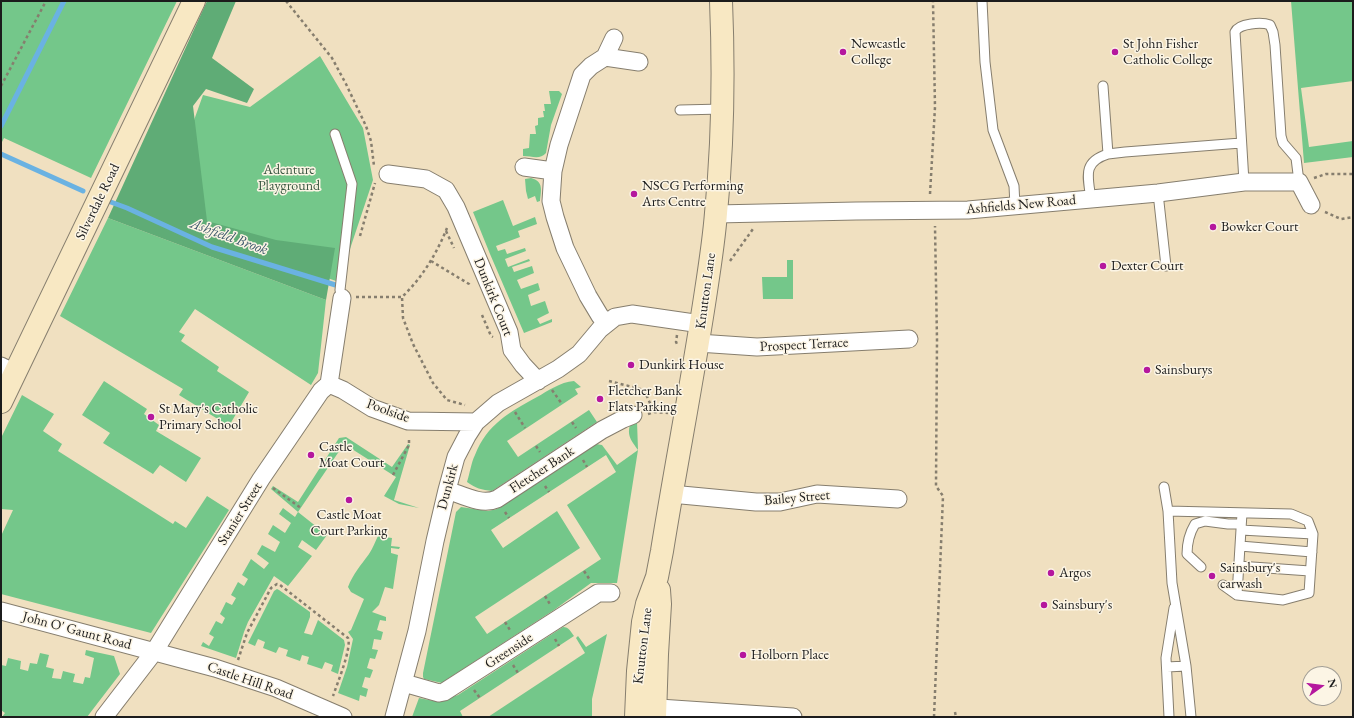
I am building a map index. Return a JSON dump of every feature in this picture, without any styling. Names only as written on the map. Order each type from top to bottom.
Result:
[{"type":"main road","name":"Silverdale Road","points":[[1,402],[8,369],[194,1]]},
{"type":"main road","name":"Knutton Lane","points":[[646,712],[638,671],[643,622],[647,604],[657,577],[686,417],[700,334],[716,214],[722,146],[723,109],[721,1]]},
{"type":"street","points":[[607,323],[600,316],[588,296],[565,248],[551,201],[553,171],[559,145],[582,75],[591,66],[605,58],[614,38]]},
{"type":"street","points":[[605,58],[639,62]]},
{"type":"street","points":[[524,167],[553,171]]},
{"type":"street","name":"Dunkirk Court","points":[[388,174],[426,179],[446,190],[456,207],[510,332],[512,350],[523,365],[538,381]]},
{"type":"street","name":"Ashfields New Road","points":[[716,214],[968,210],[1158,193],[1244,182],[1298,182]]},
{"type":"street","points":[[1298,182],[1311,205]]},
{"type":"street","points":[[329,384],[341,290]]},
{"type":"street","name":"Dunkirk","points":[[394,717],[417,631],[447,490],[456,458],[476,422],[492,408],[558,369],[580,354],[600,329],[607,323],[620,316],[632,314],[700,334]]},
{"type":"street","name":"Prospect Terrace","points":[[700,334],[757,347],[909,339]]},
{"type":"street","name":"Poolside","points":[[329,384],[343,390],[372,408],[408,421],[476,422]]},
{"type":"street","name":"Stanier Street","points":[[104,717],[154,652],[261,479],[321,391],[329,384]]},
{"type":"street","name":"Fletcher Bank","points":[[447,490],[483,502],[490,502],[497,499],[602,430],[633,415]]},
{"type":"street","name":"Bailey Street","points":[[671,494],[756,502],[780,502],[817,494],[898,499]]},
{"type":"street","name":"Greenside","points":[[404,683],[439,693],[444,692],[598,593],[611,593]]},
{"type":"street","name":"John O' Gaunt Road","points":[[1,611],[154,652]]},
{"type":"street","name":"Castle Hill Road","points":[[154,652],[215,668],[276,688],[336,713]]},
{"type":"street","points":[[646,712],[793,717]]},
{"type":"lane","points":[[982,1],[985,62],[993,130],[1014,186],[1015,206]]},
{"type":"lane","points":[[1244,182],[1235,32],[1239,26],[1266,23],[1270,25],[1273,32],[1281,136],[1283,143],[1296,158],[1298,182]]},
{"type":"lane","points":[[1103,86],[1108,154]]},
{"type":"lane","points":[[680,110],[723,109]]},
{"type":"lane","points":[[335,134],[352,184],[341,290]]},
{"type":"lane","points":[[1092,199],[1088,180],[1089,170],[1092,162],[1100,157],[1108,154],[1125,152],[1241,143]]},
{"type":"lane","points":[[1158,193],[1166,266]]},
{"type":"lane","points":[[1164,488],[1168,511],[1172,582],[1186,666],[1191,717]]},
{"type":"lane","points":[[1168,511],[1291,514],[1308,521],[1313,534],[1309,593],[1283,600],[1237,595],[1223,585]]},
{"type":"lane","points":[[1237,595],[1242,513]]},
{"type":"lane","points":[[1201,567],[1187,554],[1187,543],[1195,524],[1204,521],[1241,527],[1313,534]]},
{"type":"lane","points":[[1240,546],[1312,552]]},
{"type":"lane","points":[[1238,566],[1310,571]]},
{"type":"lane","points":[[1169,716],[1166,658],[1175,601]]},
{"type":"lane","points":[[1167,668],[1186,666]]},
{"type":"path","points":[[1,86],[46,1]]},
{"type":"path","points":[[933,1],[935,107],[929,201],[935,210],[937,340],[936,486],[942,496],[934,717]]},
{"type":"path","points":[[1298,182],[1326,174],[1353,174]]},
{"type":"path","points":[[1311,205],[1341,219],[1353,217]]},
{"type":"path","points":[[456,207],[441,243],[431,261],[402,297],[403,318],[413,344],[433,383],[447,400],[466,405],[492,408]]},
{"type":"path","points":[[727,266],[757,224],[757,213]]},
{"type":"path","points":[[431,261],[469,284],[472,290]]},
{"type":"path","points":[[341,290],[402,297]]},
{"type":"path","points":[[480,310],[491,336],[511,341]]},
{"type":"path","points":[[609,381],[644,390],[654,412]]},
{"type":"path","points":[[633,415],[634,420],[654,412],[686,417]]},
{"type":"path","points":[[393,475],[409,445],[408,421]]},
{"type":"path","points":[[261,479],[301,508]]},
{"type":"path","points":[[233,674],[247,633],[273,586],[280,585],[346,635],[350,641],[336,713]]},
{"type":"path","points":[[955,712],[956,717]]},
{"type":"green space","points":[[1,1],[177,1],[91,178],[4,138],[1,144]]},
{"type":"green space","points":[[207,1],[236,1],[212,58],[254,89],[247,103],[206,89],[193,106],[207,221],[276,240],[335,248],[326,300],[108,218]]},
{"type":"green space","points":[[1291,1],[1353,1],[1353,81],[1301,88],[1309,147],[1353,141],[1353,157],[1304,163]]},
{"type":"green space","name":"Adenture Playground","points":[[320,56],[363,128],[373,180],[339,282],[272,259],[199,230],[193,123],[203,95],[250,107]]},
{"type":"green space","points":[[549,91],[559,91],[562,94],[551,125],[546,153],[538,157],[523,156],[523,149],[529,148],[530,134],[536,134],[535,126],[538,125],[538,118],[544,117],[544,104],[551,104]]},
{"type":"green space","points":[[531,178],[538,181],[541,187],[540,201],[537,202],[535,196],[528,199],[526,191],[525,179]]},
{"type":"green space","points":[[503,200],[513,226],[535,217],[537,224],[518,231],[520,237],[496,246],[498,251],[505,249],[507,254],[525,248],[526,251],[505,259],[508,267],[529,259],[530,261],[512,267],[514,272],[532,266],[534,273],[517,280],[521,289],[538,283],[540,290],[528,295],[531,306],[545,301],[549,313],[537,319],[540,324],[552,319],[552,322],[524,333],[473,212]]},
{"type":"green space","points":[[108,218],[326,300],[318,373],[311,385],[195,309],[179,332],[185,335],[181,341],[219,367],[217,371],[249,392],[229,426],[179,395],[183,389],[60,316]]},
{"type":"green space","points":[[787,260],[793,260],[793,299],[763,299],[762,277],[787,277]]},
{"type":"green space","points":[[104,381],[147,409],[144,414],[159,425],[156,431],[201,458],[186,482],[160,465],[153,474],[103,443],[110,433],[82,415]]},
{"type":"green space","points":[[574,381],[581,387],[575,389],[578,394],[507,441],[518,457],[589,410],[597,422],[492,491],[473,486],[467,482],[472,461],[480,444],[500,420],[559,385]]},
{"type":"green space","points":[[22,395],[54,414],[43,431],[62,444],[58,451],[173,524],[175,521],[186,528],[207,496],[229,510],[151,633],[1,594],[1,536],[13,510],[1,509],[1,438]]},
{"type":"green space","points":[[637,421],[638,450],[629,434],[631,422]]},
{"type":"green space","points":[[346,437],[392,467],[408,444],[410,445],[394,500],[419,508],[399,504],[384,496],[396,477],[344,444],[298,512],[271,489],[273,486],[298,502],[339,438]]},
{"type":"green space","points":[[596,444],[602,445],[617,465],[638,450],[617,583],[591,583],[554,610],[442,683],[424,679],[423,673],[456,512],[461,507],[488,511],[497,509]],"holes":[[[606,455],[616,472],[567,505],[601,559],[487,634],[475,617],[580,548],[557,511],[503,548],[491,530]]]},
{"type":"green space","points":[[283,508],[295,517],[298,512],[327,535],[316,550],[302,540],[298,547],[312,556],[288,586],[274,576],[248,622],[236,658],[201,646],[203,642],[209,646],[214,637],[209,634],[216,621],[222,624],[225,618],[220,614],[226,602],[232,605],[236,598],[231,595],[238,582],[244,586],[248,579],[242,575],[251,559],[264,569],[269,563],[257,554],[262,545],[275,552],[280,542],[268,534],[273,525],[285,533],[291,523],[279,514]]},
{"type":"green space","points":[[378,536],[392,538],[391,546],[400,547],[399,549],[391,548],[391,553],[398,555],[393,589],[385,587],[379,605],[372,612],[386,617],[386,621],[380,620],[377,630],[383,632],[381,640],[374,639],[372,649],[378,650],[375,659],[370,658],[367,668],[373,670],[370,678],[365,677],[362,687],[368,689],[366,697],[360,695],[359,701],[338,693],[347,667],[353,639],[348,632],[351,630],[364,599],[351,592],[348,587],[370,552]]},
{"type":"green space","points":[[277,589],[310,612],[310,617],[304,633],[312,635],[318,620],[344,640],[345,645],[338,674],[331,671],[333,665],[325,662],[322,669],[307,664],[309,657],[302,655],[300,661],[286,656],[288,650],[279,647],[276,653],[263,648],[265,642],[258,639],[255,646],[248,643],[274,591]]},
{"type":"green space","points":[[563,627],[571,631],[574,636],[460,711],[463,717],[412,717],[419,698],[434,701],[458,695]]},
{"type":"green space","points":[[607,634],[592,699],[592,717],[488,717],[585,653],[576,638],[578,636],[586,647]]},
{"type":"green space","points":[[86,650],[114,656],[120,674],[87,717],[2,717],[5,713],[1,710],[1,665],[6,666],[8,658],[21,661],[20,669],[28,671],[30,663],[37,664],[40,653],[49,655],[46,667],[54,669],[52,678],[61,679],[63,671],[75,674],[73,682],[83,684],[85,677],[90,678],[94,658],[85,655]]},
{"type":"waterway","points":[[1,126],[64,1]]},
{"type":"waterway","name":"Ashfield Brook","points":[[1,154],[83,191]]},
{"type":"waterway","name":"Ashfield Brook","points":[[108,201],[127,208],[212,247],[342,287]]},
{"type":"place","name":"Newcastle College","points":[[843,52]]},
{"type":"place","name":"St John Fisher Catholic College","points":[[1115,52]]},
{"type":"place","name":"NSCG Performing Arts Centre","points":[[634,194]]},
{"type":"place","name":"Bowker Court","points":[[1213,227]]},
{"type":"place","name":"Dexter Court","points":[[1103,266]]},
{"type":"place","name":"Dunkirk House","points":[[631,365]]},
{"type":"place","name":"Sainsburys","points":[[1147,370]]},
{"type":"place","name":"Fletcher Bank Flats Parking","points":[[600,399]]},
{"type":"place","name":"St Mary's Catholic Primary School","points":[[151,417]]},
{"type":"place","name":"Castle Moat Court","points":[[311,455]]},
{"type":"place","name":"Castle Moat Court Parking","points":[[349,500]]},
{"type":"place","name":"Argos","points":[[1051,573]]},
{"type":"place","name":"Sainsbury's carwash","points":[[1212,576]]},
{"type":"place","name":"Sainsbury's","points":[[1044,605]]},
{"type":"place","name":"Holborn Place","points":[[743,655]]}]
